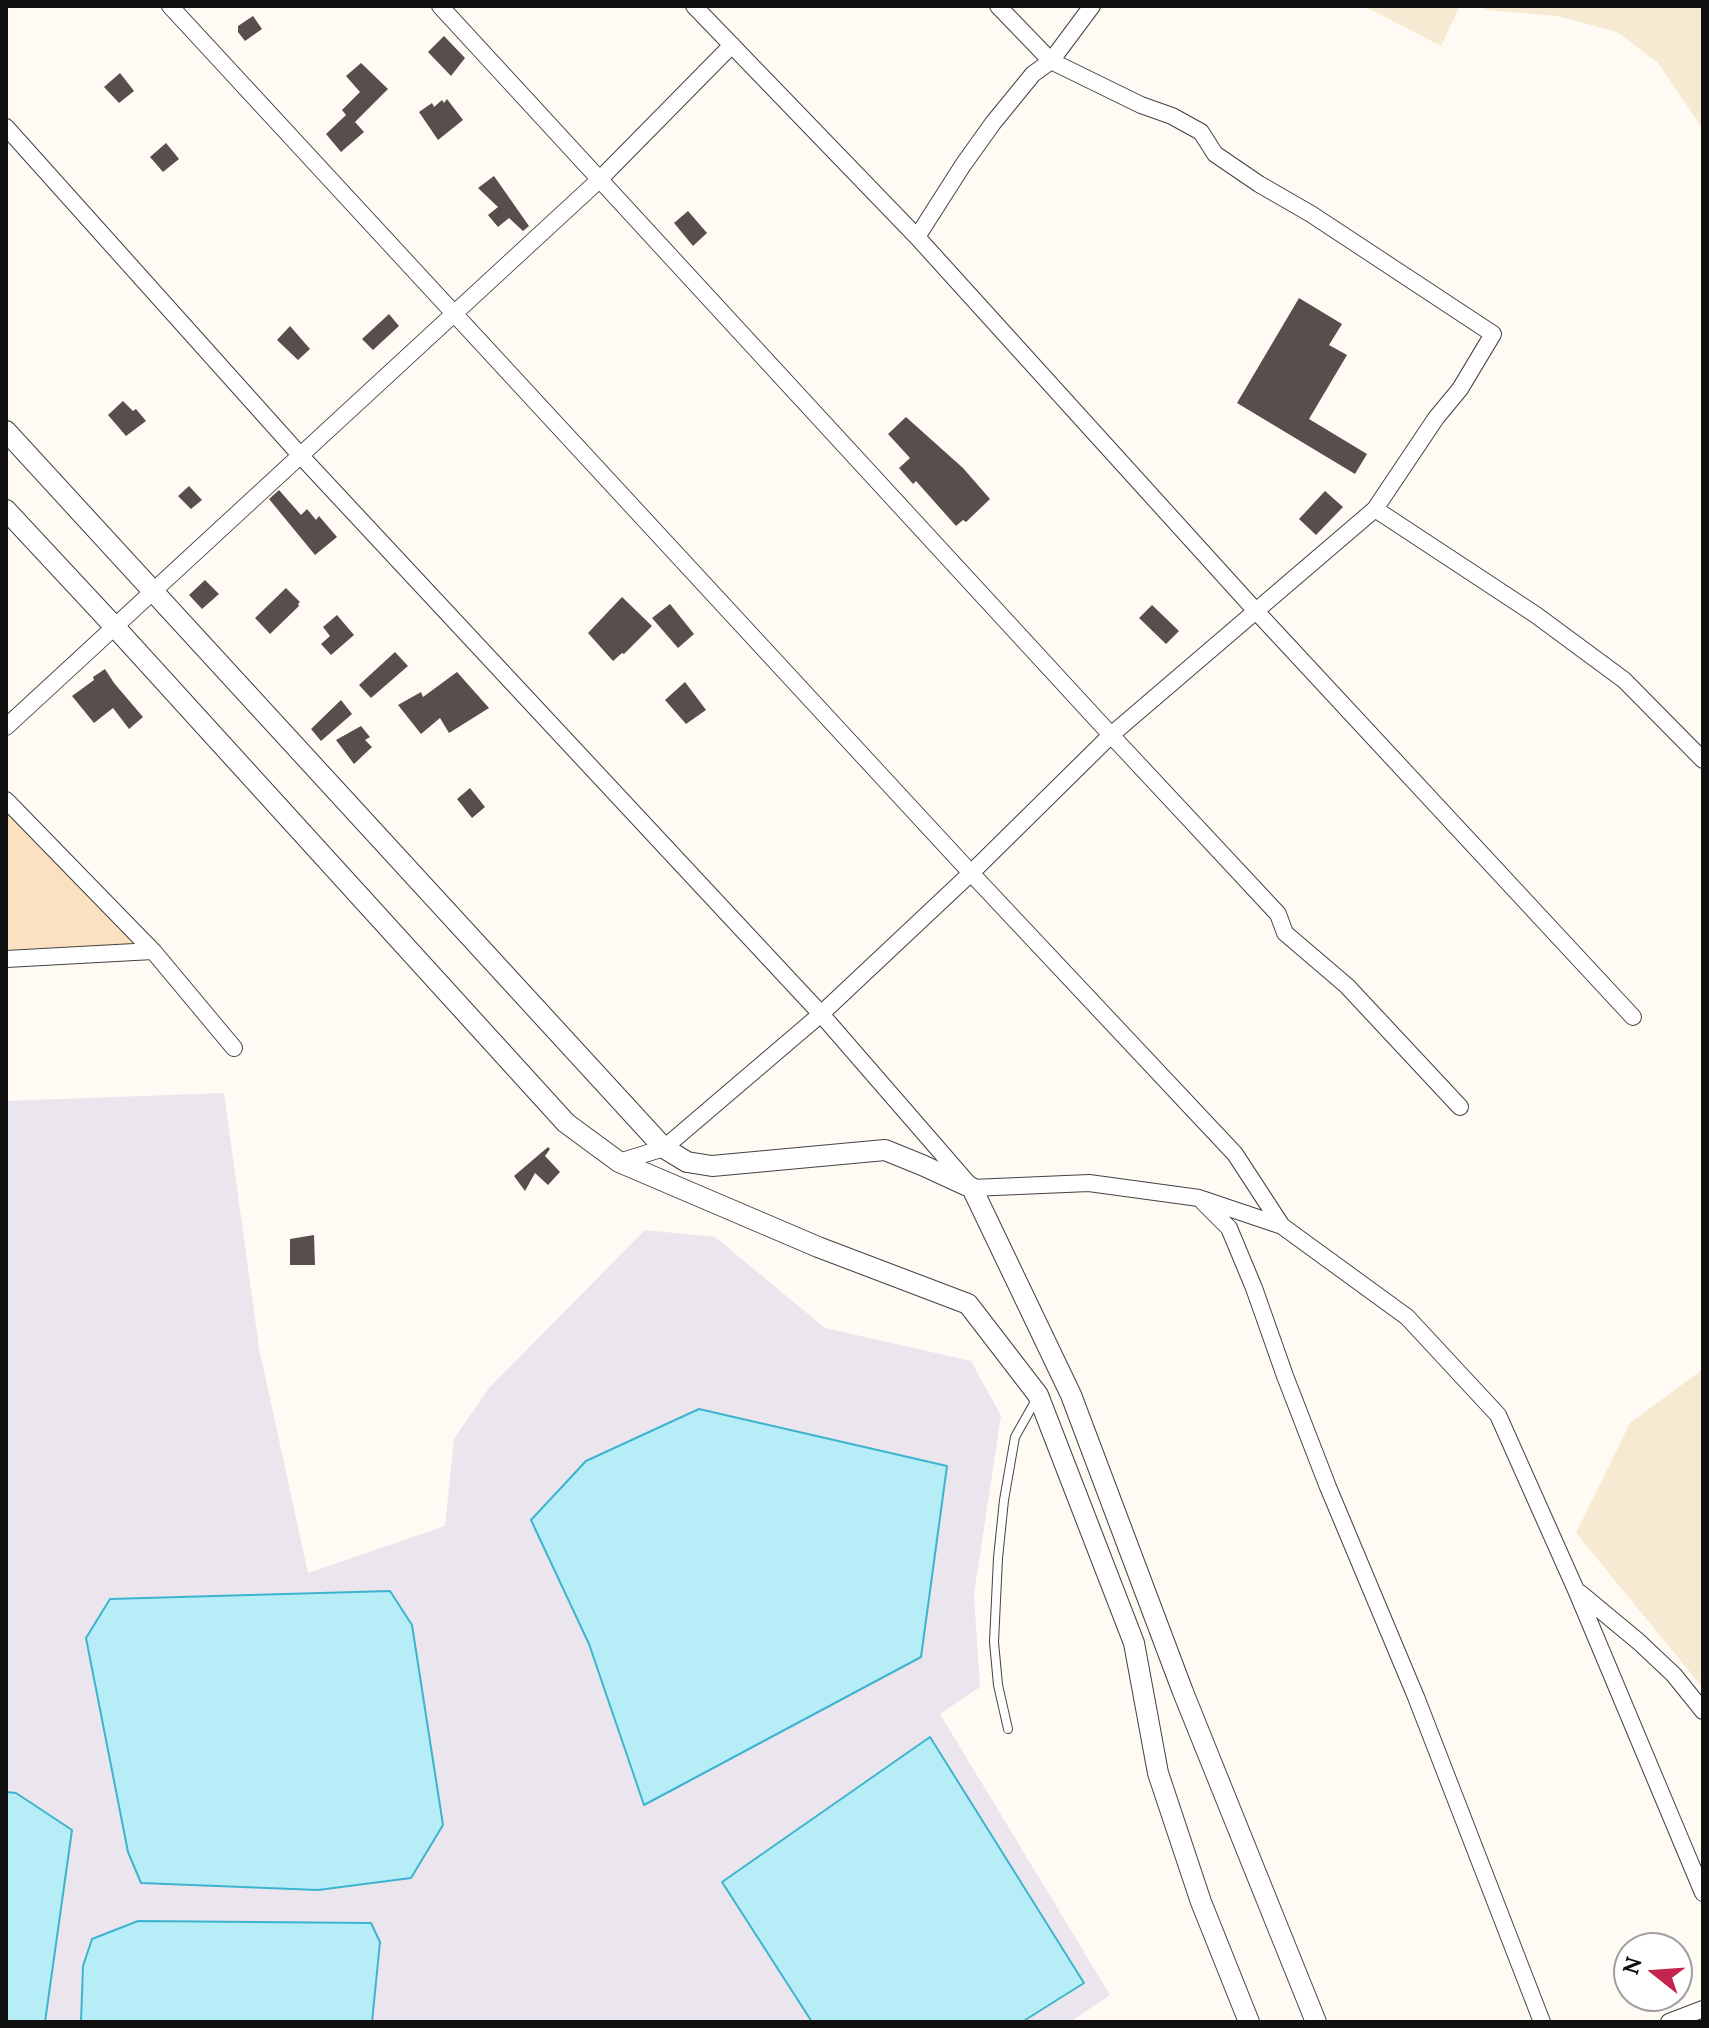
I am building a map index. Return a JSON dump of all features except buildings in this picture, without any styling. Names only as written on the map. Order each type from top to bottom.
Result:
[{"type":"street","points":[[170,6],[971,873],[1235,1154],[1282,1226]]},
{"type":"street","points":[[440,6],[1278,914],[1285,933],[1347,986],[1460,1107]]},
{"type":"street","points":[[694,6],[917,237],[1255,610],[1633,1017]]},
{"type":"street","points":[[619,1162],[664,1148],[821,1014],[1111,735],[1375,509],[1436,418],[1460,389],[1493,334],[1215,154],[1201,132],[1051,61],[998,6]]},
{"type":"street","points":[[917,237],[993,123],[1033,74],[1051,61],[1092,6]]},
{"type":"street","points":[[6,727],[599,180],[732,45]]},
{"type":"street","points":[[6,127],[300,455],[821,1014],[972,1188],[1071,1395],[1183,1692],[1316,2022]]},
{"type":"street","points":[[6,431],[664,1148],[687,1162],[712,1166],[885,1150],[972,1188],[1089,1183],[1199,1198],[1282,1226],[1407,1317],[1498,1415],[1576,1590],[1703,1893]]},
{"type":"street","points":[[1375,509],[1536,615],[1624,680],[1703,760]]},
{"type":"street","points":[[6,510],[566,1123],[619,1162],[818,1247],[968,1304],[1038,1395],[1134,1643],[1158,1773],[1201,1902],[1249,2022]]},
{"type":"street","points":[[6,800],[153,951],[234,1048]]},
{"type":"street","points":[[6,959],[153,951]]},
{"type":"street","points":[[1199,1198],[1229,1228],[1244,1264],[1328,1487],[1416,1697],[1542,2022]]},
{"type":"street","points":[[1576,1590],[1674,1675],[1703,1711]]},
{"type":"street","points":[[1669,2022],[1703,2009]]},
{"type":"lane","points":[[1008,1729],[998,1685],[994,1642],[998,1558],[1015,1437],[1038,1395]]},
{"type":"shaded area","points":[[1364,6],[1460,6],[1441,46]]},
{"type":"shaded area","points":[[1483,6],[1703,6],[1703,129],[1658,63],[1617,32],[1557,16],[1486,10]]},
{"type":"shaded area","points":[[224,1093],[259,1348],[308,1573],[445,1526],[454,1439],[489,1388],[645,1230],[715,1237],[825,1328],[971,1361],[1001,1416],[974,1594],[980,1687],[940,1714],[1110,1995],[1070,2022],[6,2022],[6,1101]]},
{"type":"shaded area","points":[[1703,1369],[1703,1688],[1576,1533],[1630,1423]]},
{"type":"sand","points":[[6,806],[140,945],[6,950]]},
{"type":"water","points":[[699,1409],[947,1466],[921,1657],[644,1805],[589,1644],[531,1520],[586,1461]]},
{"type":"water","points":[[390,1591],[412,1625],[443,1825],[411,1878],[318,1890],[141,1883],[128,1852],[86,1638],[110,1599]]},
{"type":"water","points":[[930,1737],[1084,1983],[1022,2022],[812,2022],[722,1882]]},
{"type":"water","points":[[6,1792],[16,1793],[72,1830],[45,2022],[6,2022]]},
{"type":"water","points":[[138,1921],[371,1923],[380,1942],[372,2022],[81,2022],[83,1966],[92,1939]]}]
